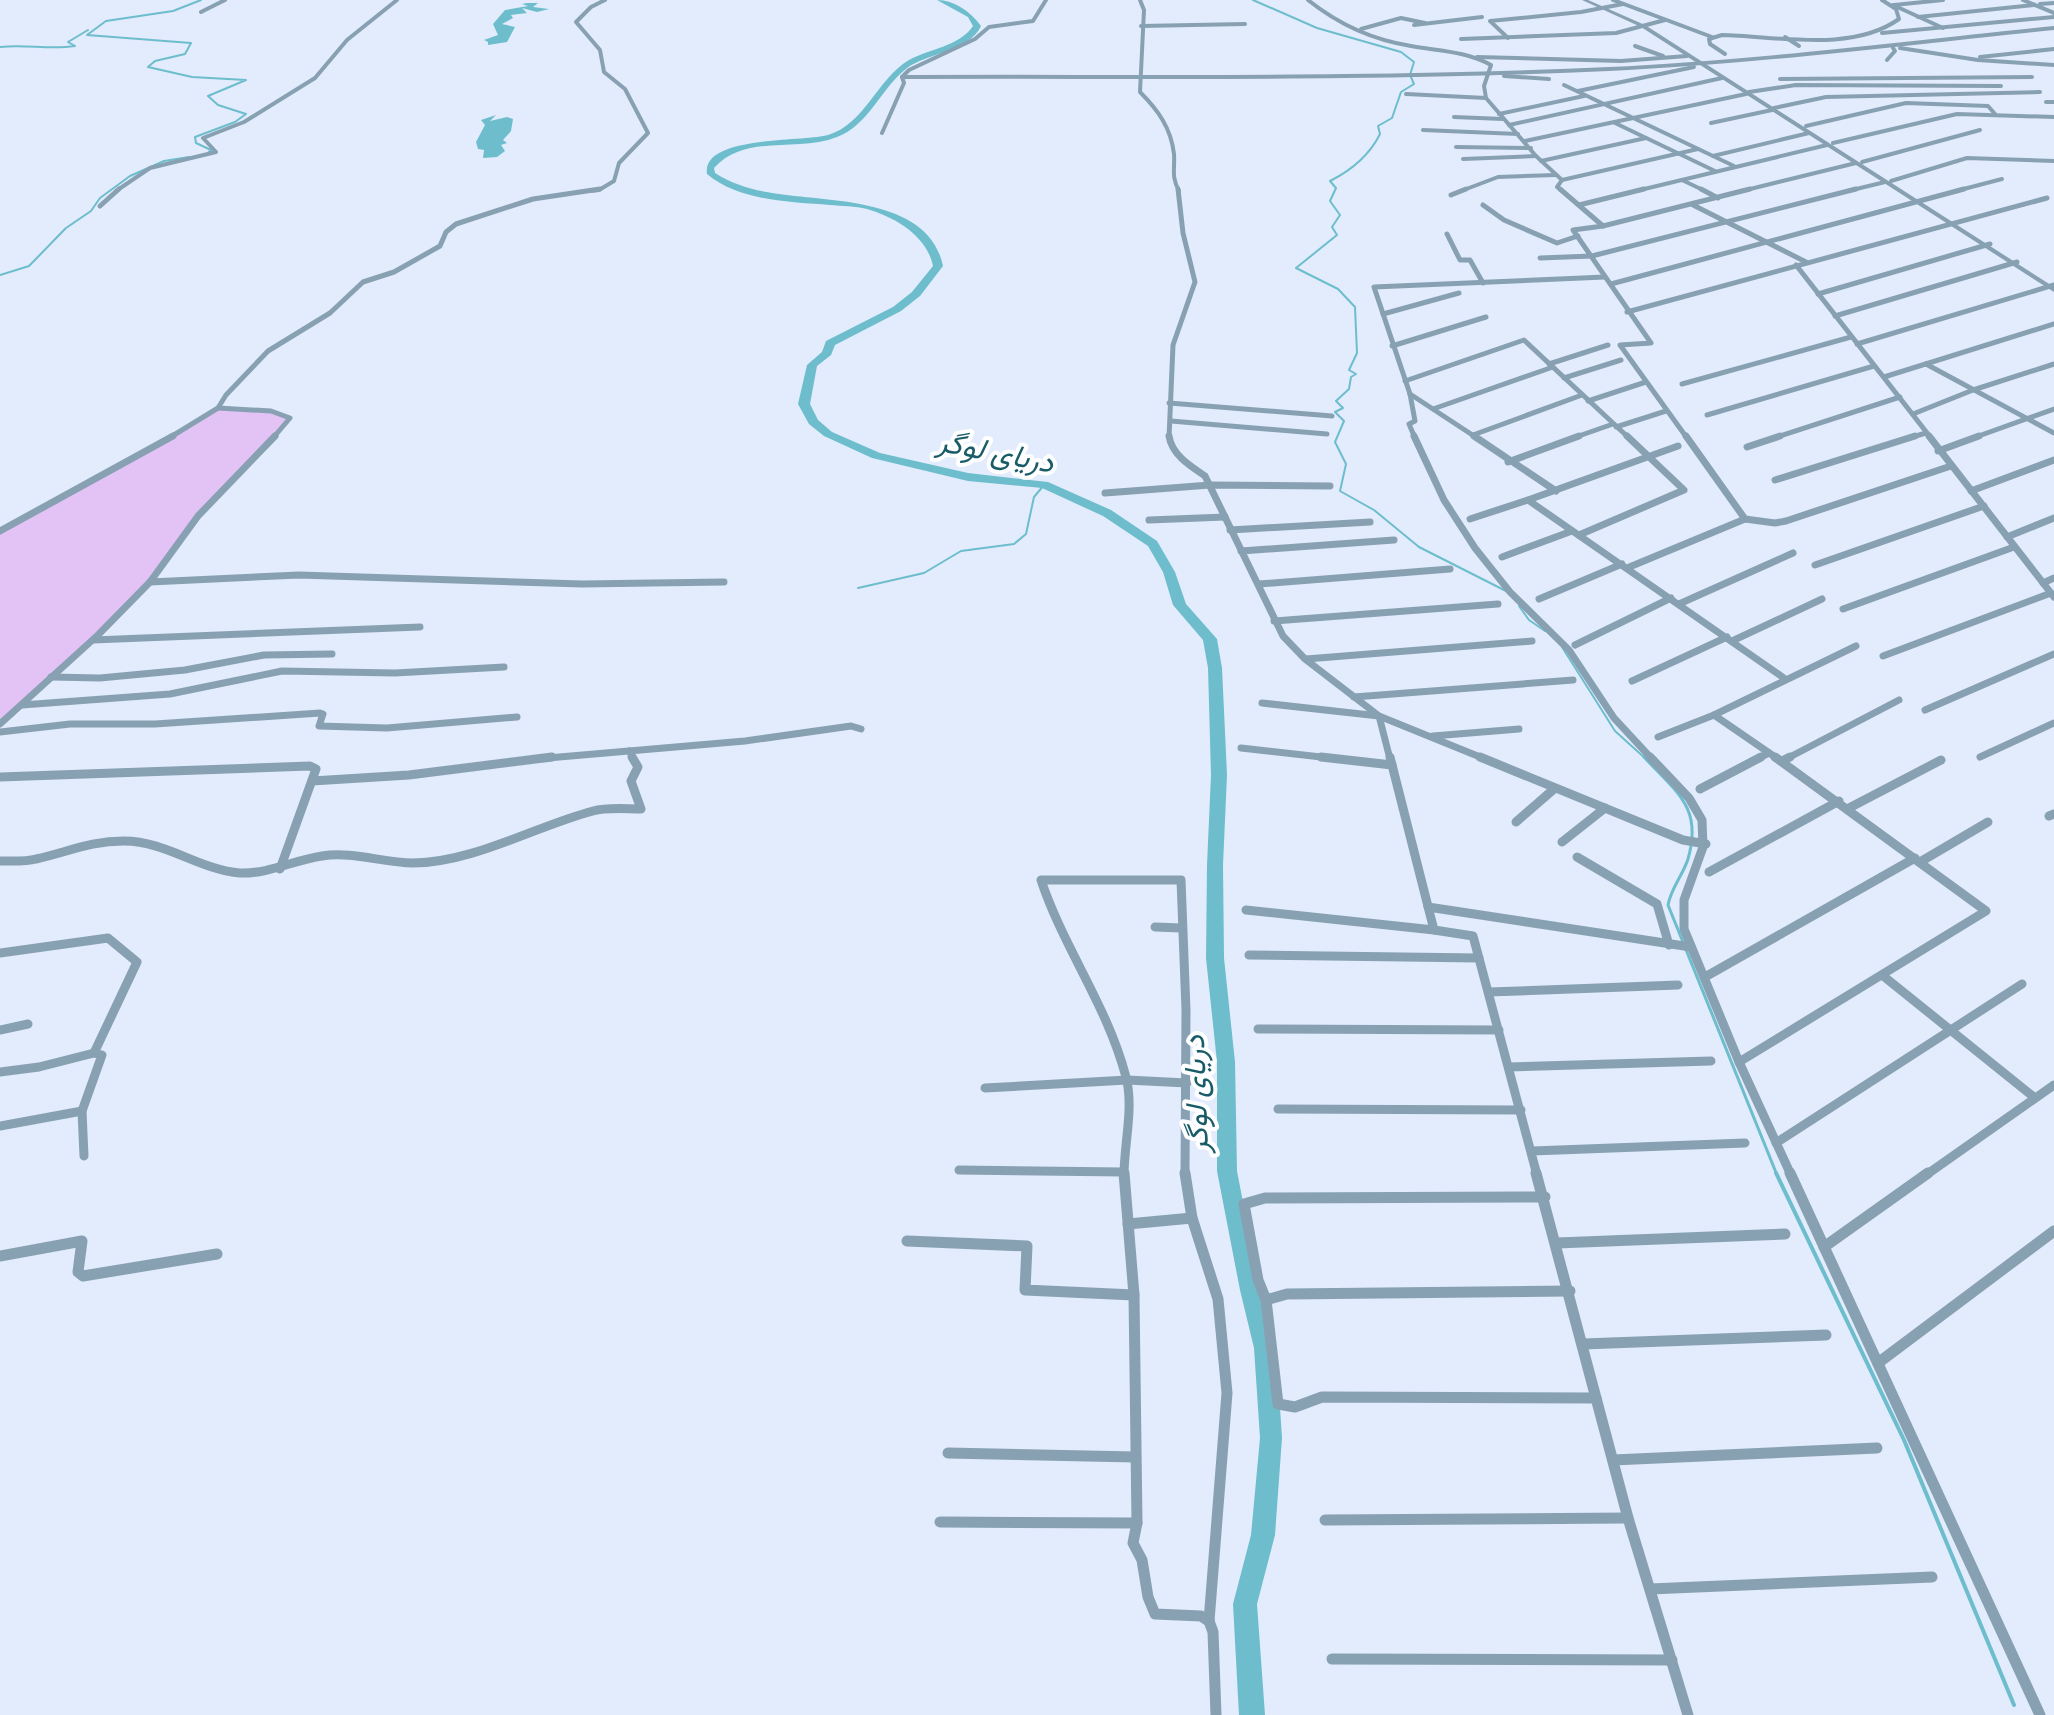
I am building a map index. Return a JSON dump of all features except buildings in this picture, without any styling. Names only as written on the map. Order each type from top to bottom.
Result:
[{"type":"street","points":[[201,12],[225,0]]},
{"type":"street","points":[[100,206],[105,199],[150,168],[216,152],[203,138],[244,122],[315,78],[347,40],[397,0]]},
{"type":"street","points":[[0,531],[167,442],[218,408],[226,395],[268,351],[330,313],[363,282],[394,272],[440,246],[449,228],[456,224],[533,199],[599,190],[614,181],[619,163],[648,133],[626,90],[613,75],[604,72],[595,42],[577,25],[577,19],[583,12],[605,0]]},
{"type":"street","points":[[902,77],[909,70],[975,39],[989,27],[1033,21],[1046,0]]},
{"type":"street","points":[[1140,0],[1144,10],[1140,92],[1158,110],[1168,130],[1174,156],[1171,177],[1180,194],[1183,233],[1195,282],[1173,345],[1169,441],[1175,452],[1210,485],[1283,636],[1305,659],[1379,716],[1554,789],[1683,840],[1702,844]]},
{"type":"street","points":[[1308,0],[1323,13],[1383,40],[1477,57],[1491,65],[1484,86],[1486,98],[1536,156],[1562,180]]},
{"type":"street","points":[[1584,0],[1646,26],[1748,93]]},
{"type":"street","points":[[1592,0],[1606,8]]},
{"type":"street","points":[[1613,0],[1712,37],[1784,37],[1943,29],[2054,13]]},
{"type":"street","points":[[1882,0],[1969,40]]},
{"type":"street","points":[[1893,5],[1943,0]]},
{"type":"street","points":[[2023,0],[2054,13]]},
{"type":"street","points":[[1918,17],[2054,3]]},
{"type":"street","points":[[1490,21],[1623,4]]},
{"type":"street","points":[[1877,32],[1899,19],[1893,5]]},
{"type":"street","points":[[1472,10],[1490,21],[1508,39]]},
{"type":"street","points":[[1360,29],[1414,17],[1425,23]]},
{"type":"street","points":[[1414,25],[1482,17]]},
{"type":"street","points":[[1461,39],[1604,35],[1665,20]]},
{"type":"street","points":[[1141,26],[1245,24]]},
{"type":"street","points":[[1646,26],[1687,56],[1717,72],[2053,287]]},
{"type":"street","points":[[902,77],[1488,73],[1729,62],[2054,30]]},
{"type":"street","points":[[1717,72],[1729,62],[1737,64],[1900,48],[2054,30]]},
{"type":"street","points":[[1712,37],[1710,44],[1725,54]]},
{"type":"street","points":[[1784,37],[1799,46]]},
{"type":"street","points":[[1635,46],[1668,58]]},
{"type":"street","points":[[1887,60],[1895,51],[1893,48]]},
{"type":"street","points":[[1900,48],[1989,61],[2054,65]]},
{"type":"street","points":[[1967,58],[2054,49]]},
{"type":"street","points":[[1477,57],[1621,61],[1687,56]]},
{"type":"street","points":[[1967,58],[1998,77]]},
{"type":"street","points":[[1989,61],[2006,71]]},
{"type":"street","points":[[1577,91],[1702,64]]},
{"type":"street","points":[[1488,73],[1549,79]]},
{"type":"street","points":[[882,133],[893,120],[894,97],[904,83],[902,77]]},
{"type":"street","points":[[1788,86],[1780,79],[2032,77]]},
{"type":"street","points":[[1509,125],[1722,78]]},
{"type":"street","points":[[1564,85],[1735,166]]},
{"type":"street","points":[[1525,141],[1788,86],[2001,86]]},
{"type":"street","points":[[1711,123],[1826,97],[2040,92]]},
{"type":"street","points":[[1406,94],[1486,98]]},
{"type":"street","points":[[1499,114],[1586,96]]},
{"type":"street","points":[[2046,102],[2054,102]]},
{"type":"street","points":[[1713,156],[1906,103],[1988,106],[1995,114]]},
{"type":"street","points":[[1579,205],[1957,114],[2054,117]]},
{"type":"street","points":[[1454,117],[1503,119]]},
{"type":"street","points":[[1614,123],[1716,171]]},
{"type":"street","points":[[1423,130],[1518,134]]},
{"type":"street","points":[[1745,519],[1620,345],[1651,343],[1573,229],[1603,226],[1980,130]]},
{"type":"street","points":[[1541,161],[1646,138]]},
{"type":"street","points":[[1456,147],[1531,148]]},
{"type":"street","points":[[1603,226],[1557,187],[1562,180],[1698,149]]},
{"type":"street","points":[[1463,159],[1536,156]]},
{"type":"street","points":[[1540,258],[1592,256],[1967,158],[2054,161]]},
{"type":"street","points":[[1451,195],[1498,177],[1556,175]]},
{"type":"street","points":[[1611,284],[2002,179]]},
{"type":"street","points":[[1681,180],[1718,198]]},
{"type":"street","points":[[1627,312],[2047,198]]},
{"type":"street","points":[[1692,204],[1806,262]]},
{"type":"street","points":[[1483,205],[1504,220],[1558,244],[1578,236]]},
{"type":"street","points":[[1447,234],[1460,260],[1470,260],[1483,283]]},
{"type":"street","points":[[1818,294],[1987,245]]},
{"type":"street","points":[[1835,316],[2015,263]]},
{"type":"street","points":[[1796,265],[2052,595],[1883,656]]},
{"type":"street","points":[[1605,277],[1374,286],[1410,394],[1415,421],[1409,424],[1421,456],[1463,534],[1527,610],[1561,640],[1621,728],[1702,817],[1702,844],[1680,911],[1688,947],[1705,977],[1739,1062],[2040,1715]]},
{"type":"street","points":[[1857,344],[2053,287]]},
{"type":"street","points":[[1383,314],[1459,293]]},
{"type":"street","points":[[1392,346],[1486,317]]},
{"type":"street","points":[[1884,377],[2054,324]]},
{"type":"street","points":[[1682,384],[1851,337]]},
{"type":"street","points":[[1405,381],[1524,340],[1684,490],[1576,533],[1502,557]]},
{"type":"street","points":[[1433,409],[1608,345]]},
{"type":"street","points":[[1564,378],[1621,360]]},
{"type":"street","points":[[1926,364],[2054,433]]},
{"type":"street","points":[[1913,414],[1973,390],[2054,364]]},
{"type":"street","points":[[1707,415],[1874,366]]},
{"type":"street","points":[[1588,401],[1646,382]]},
{"type":"street","points":[[1410,394],[1508,462],[1556,491]]},
{"type":"street","points":[[1473,435],[1582,395]]},
{"type":"street","points":[[1747,447],[1900,397]]},
{"type":"street","points":[[1169,403],[1332,416]]},
{"type":"street","points":[[0,724],[93,640],[150,582],[198,516],[259,455],[290,418],[271,411],[218,408]]},
{"type":"street","points":[[1938,451],[2054,409]]},
{"type":"street","points":[[1508,462],[1666,411]]},
{"type":"street","points":[[1171,421],[1327,434]]},
{"type":"street","points":[[1775,480],[1926,433]]},
{"type":"street","points":[[1470,519],[1678,446]]},
{"type":"street","points":[[1971,491],[2054,460]]},
{"type":"street","points":[[1539,599],[1745,519],[1775,523],[1786,521],[1951,466]]},
{"type":"street","points":[[1105,493],[1210,485],[1330,486]]},
{"type":"street","points":[[1528,500],[1784,678]]},
{"type":"street","points":[[1815,565],[1984,506]]},
{"type":"street","points":[[1149,520],[1225,517]]},
{"type":"street","points":[[2007,537],[2054,518]]},
{"type":"street","points":[[1230,530],[1370,522]]},
{"type":"street","points":[[1241,551],[1394,540]]},
{"type":"street","points":[[1843,609],[2014,547]]},
{"type":"street","points":[[1679,604],[1793,553]]},
{"type":"street","points":[[1259,584],[1450,569]]},
{"type":"street","points":[[150,582],[299,575],[582,584],[724,582]]},
{"type":"street","points":[[2043,583],[2054,578]]},
{"type":"street","points":[[1575,645],[1671,598]]},
{"type":"street","points":[[1632,681],[1822,599]]},
{"type":"street","points":[[1274,621],[1498,604]]},
{"type":"street","points":[[93,640],[420,627]]},
{"type":"street","points":[[1305,659],[1532,641]]},
{"type":"street","points":[[1658,737],[1714,715],[1784,678],[1856,646]]},
{"type":"street","points":[[51,677],[100,678],[185,670],[264,655],[332,654]]},
{"type":"street","points":[[1925,710],[2054,654]]},
{"type":"street","points":[[21,705],[170,694],[282,671],[395,673],[504,667]]},
{"type":"street","points":[[1353,697],[1573,680]]},
{"type":"street","points":[[1782,761],[1899,700]]},
{"type":"street","points":[[1262,703],[1379,716]]},
{"type":"street","points":[[0,732],[70,724],[197,722],[320,713],[323,714],[319,726],[387,728],[517,717]]},
{"type":"street","points":[[1714,715],[1849,808],[1986,911],[1739,1062]]},
{"type":"street","points":[[1379,716],[1434,930]]},
{"type":"street","points":[[1980,757],[2054,723]]},
{"type":"street","points":[[312,781],[425,773],[745,741],[851,726],[861,729]]},
{"type":"street","points":[[1429,736],[1519,729]]},
{"type":"street","points":[[1241,748],[1392,765]]},
{"type":"street","points":[[0,861],[34,860],[86,843],[124,841],[144,842],[203,862],[213,869],[259,874],[322,856],[350,855],[401,863],[427,862],[465,854],[596,810],[641,809],[631,781],[638,767],[629,751]]},
{"type":"street","points":[[1700,789],[1769,753]]},
{"type":"street","points":[[1849,808],[1941,760]]},
{"type":"street","points":[[0,777],[300,766],[316,769],[280,869]]},
{"type":"street","points":[[1516,822],[1554,789]]},
{"type":"street","points":[[1709,872],[1839,801]]},
{"type":"street","points":[[1562,842],[1605,808]]},
{"type":"street","points":[[1705,977],[1988,822]]},
{"type":"street","points":[[1577,857],[1657,904],[1669,945]]},
{"type":"street","points":[[1209,1621],[1201,1616],[1155,1614],[1148,1605],[1143,1554],[1133,1543],[1137,1523],[1134,1295],[1124,1172],[1128,1137],[1127,1080],[1099,1000],[1054,920],[1041,880],[1181,880],[1187,1083],[1184,1167],[1192,1218],[1218,1299],[1227,1393],[1209,1621],[1213,1632],[1216,1715]]},
{"type":"street","points":[[1428,907],[1688,947]]},
{"type":"street","points":[[1246,910],[1473,936],[1545,1197],[1628,1518],[1688,1715]]},
{"type":"street","points":[[1155,927],[1181,928]]},
{"type":"street","points":[[0,953],[108,938],[137,962],[94,1053]]},
{"type":"street","points":[[1249,955],[1479,958]]},
{"type":"street","points":[[1882,975],[2035,1098]]},
{"type":"street","points":[[1776,1143],[2022,984]]},
{"type":"street","points":[[1489,992],[1678,985]]},
{"type":"street","points":[[0,1030],[28,1024]]},
{"type":"street","points":[[1258,1029],[1499,1030]]},
{"type":"street","points":[[0,1072],[39,1067],[94,1053],[102,1055],[82,1111],[84,1156]]},
{"type":"street","points":[[1509,1067],[1711,1061]]},
{"type":"street","points":[[985,1088],[1127,1080],[1187,1083]]},
{"type":"street","points":[[1824,1247],[2054,1085]]},
{"type":"street","points":[[1278,1109],[1521,1110]]},
{"type":"street","points":[[0,1126],[82,1111]]},
{"type":"street","points":[[1532,1151],[1745,1143]]},
{"type":"street","points":[[959,1170],[1124,1172]]},
{"type":"street","points":[[1545,1197],[1265,1198],[1244,1204],[1258,1280],[1266,1300],[1278,1404],[1295,1407],[1322,1397],[1596,1398]]},
{"type":"street","points":[[1128,1224],[1192,1218]]},
{"type":"street","points":[[1878,1363],[2054,1231]]},
{"type":"street","points":[[1557,1243],[1785,1234]]},
{"type":"street","points":[[0,1256],[82,1241],[77,1265],[78,1272],[83,1276],[217,1254]]},
{"type":"street","points":[[907,1241],[1027,1246],[1025,1290],[1134,1295]]},
{"type":"street","points":[[1266,1300],[1287,1294],[1570,1291]]},
{"type":"street","points":[[1583,1344],[1826,1335]]},
{"type":"street","points":[[1613,1460],[1877,1448]]},
{"type":"street","points":[[948,1453],[1135,1457]]},
{"type":"street","points":[[1325,1520],[1628,1518]]},
{"type":"street","points":[[940,1522],[1137,1523]]},
{"type":"street","points":[[1650,1589],[1932,1577]]},
{"type":"street","points":[[1332,1659],[1672,1660]]},
{"type":"shaded area","points":[[218,408],[271,411],[290,418],[198,516],[150,582],[0,724],[0,531]]},
{"type":"water","points":[[538,3],[533,7],[549,9],[537,12],[522,8],[527,13],[511,15],[513,18],[502,24],[515,27],[507,42],[488,45],[484,40],[498,35],[493,24],[505,10],[528,6],[522,4]]},
{"type":"water","points":[[496,115],[490,121],[507,117],[513,119],[511,131],[503,140],[507,143],[501,145],[505,151],[497,157],[483,158],[484,150],[478,149],[476,142],[485,125],[481,120]]},
{"type":"waterway","points":[[201,0],[173,11],[106,21],[87,35],[191,43],[185,54],[155,61],[148,67],[192,77],[246,80],[208,96],[218,105],[246,114],[235,122],[195,137],[196,143],[211,150],[208,153]]},
{"type":"waterway","name":"دریای لوگر","points":[[940,0],[970,16],[977,26],[975,31],[958,43],[906,65],[891,78],[860,117],[842,132],[817,140],[733,150],[720,157],[710,168],[711,174],[726,183],[764,195],[867,206],[912,227],[936,254],[938,266],[916,294],[897,309],[830,343],[827,353],[812,365],[804,404],[813,422],[828,434],[876,456],[968,477],[1044,485],[1107,513],[1153,544],[1169,572],[1180,605],[1210,639],[1215,668],[1219,775],[1215,958],[1226,1062],[1227,1171],[1250,1290],[1265,1348],[1271,1438],[1263,1535],[1245,1604],[1252,1715]]},
{"type":"waterway","points":[[1253,0],[1317,28],[1401,52],[1414,62],[1410,75],[1414,84],[1401,92],[1392,118],[1378,126],[1380,134],[1371,149],[1353,167],[1330,181],[1336,188],[1330,201],[1340,215],[1332,227],[1337,235],[1296,268],[1338,289],[1355,307],[1357,353],[1349,370],[1356,374],[1351,377],[1349,389],[1336,401],[1343,408],[1335,412],[1344,421],[1335,442],[1346,464],[1340,491],[1374,510],[1419,547],[1506,591]]},
{"type":"waterway","points":[[0,47],[75,46],[68,42],[88,30]]},
{"type":"waterway","points":[[0,275],[29,266],[66,228],[91,211],[100,198],[130,176],[164,161],[189,157]]},
{"type":"waterway","points":[[858,588],[924,573],[961,551],[1014,544],[1026,534],[1034,497],[1044,485]]},
{"type":"waterway","points":[[1519,606],[1529,620],[1545,631]]},
{"type":"waterway","points":[[1562,647],[1615,731],[1645,758]]},
{"type":"waterway","points":[[1645,758],[1676,791],[1689,813],[1692,841],[1688,859],[1668,905],[1777,1175]]},
{"type":"waterway","points":[[1776,1173],[1904,1440],[2014,1705]]}]
